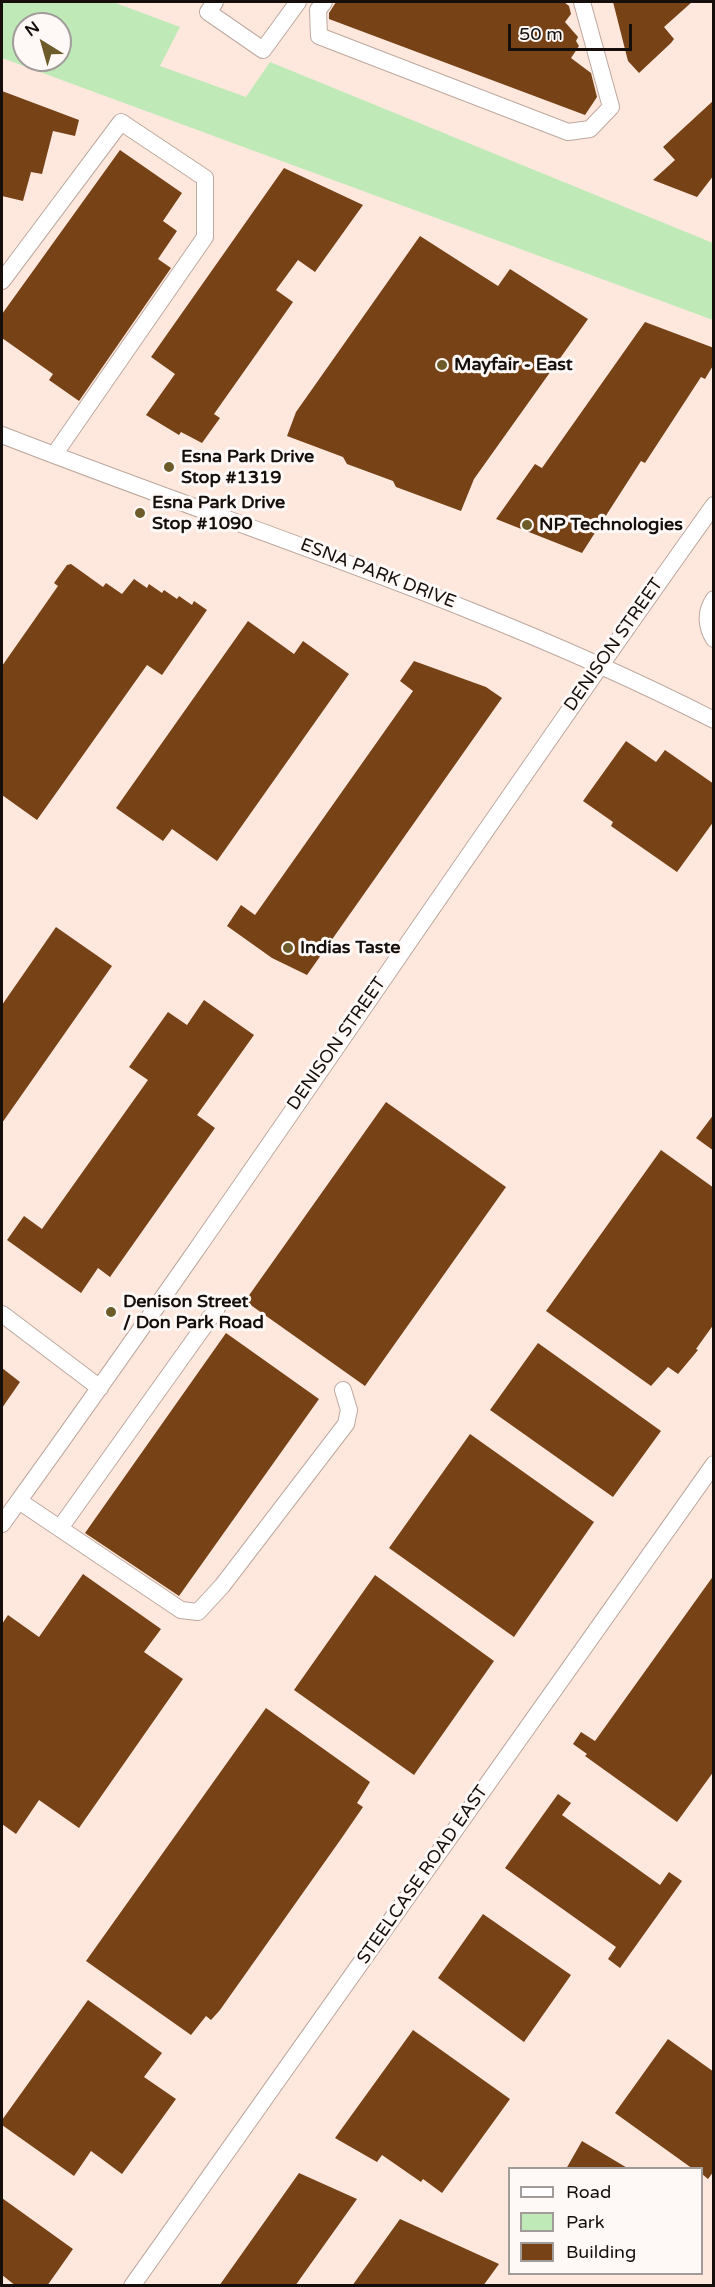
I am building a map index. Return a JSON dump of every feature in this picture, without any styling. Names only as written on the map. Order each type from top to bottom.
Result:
[{"type":"street","points":[[215,2],[207,12],[263,50],[298,2]]},
{"type":"street","points":[[324,2],[318,10],[319,36],[568,132],[590,129],[611,107],[582,2]]},
{"type":"street","points":[[2,281],[121,122],[205,178],[205,237],[54,455]]},
{"type":"street","name":"ESNA PARK DRIVE","points":[[2,435],[273,534],[403,586],[500,621],[599,664],[714,720]]},
{"type":"street","name":"DENISON STREET","points":[[2,1524],[100,1388],[599,664],[714,505]]},
{"type":"street","points":[[714,599],[707,608],[708,627],[714,639]]},
{"type":"street","points":[[60,1528],[217,1308]]},
{"type":"street","points":[[2,1314],[100,1388]]},
{"type":"street","points":[[19,1501],[181,1610],[198,1612],[249,1551],[346,1425],[349,1410],[343,1390]]},
{"type":"street","name":"STEELCASE ROAD EAST","points":[[132,2286],[714,1464]]},
{"type":"green space","points":[[2,2],[113,2],[180,27],[160,66],[246,97],[270,62],[713,243],[713,320],[40,72],[72,72],[72,12],[12,12],[12,62],[2,58]]},
{"type":"building","points":[[336,2],[564,2],[569,6],[571,14],[565,22],[578,37],[576,41],[579,46],[571,58],[591,73],[597,97],[585,115],[329,19],[329,13]]},
{"type":"building","points":[[613,2],[692,2],[664,27],[674,39],[639,73],[628,61]]},
{"type":"building","points":[[2,91],[79,120],[75,136],[53,131],[42,174],[31,172],[23,201],[2,196]]},
{"type":"building","points":[[714,100],[714,175],[697,197],[653,180],[675,160],[663,147]]},
{"type":"building","points":[[120,150],[182,193],[163,221],[177,231],[158,259],[171,268],[79,401],[49,380],[53,374],[2,338],[2,314]]},
{"type":"building","points":[[284,168],[363,205],[315,272],[298,260],[276,290],[293,302],[214,414],[220,418],[202,443],[181,432],[179,435],[146,415],[175,374],[151,357]]},
{"type":"building","name":"Mayfair - East","points":[[420,236],[498,286],[510,269],[588,319],[474,479],[461,511],[396,487],[393,481],[347,464],[343,457],[287,436],[296,412]]},
{"type":"building","points":[[645,322],[714,348],[714,364],[705,379],[701,377],[645,463],[641,461],[582,553],[496,519],[535,464],[542,468]]},
{"type":"building","points":[[71,564],[103,587],[106,583],[122,594],[134,579],[147,588],[149,584],[177,599],[179,596],[192,605],[194,601],[207,610],[162,675],[147,665],[37,820],[2,795],[2,666],[58,586],[54,583],[67,565]]},
{"type":"building","points":[[248,621],[294,654],[303,641],[349,674],[217,861],[172,829],[163,841],[116,808]]},
{"type":"building","points":[[414,661],[486,687],[502,698],[307,975],[272,958],[227,926],[241,905],[255,915],[413,691],[400,681]]},
{"type":"building","points":[[626,741],[656,762],[665,750],[714,784],[714,821],[677,872],[611,826],[613,822],[583,801]]},
{"type":"building","points":[[56,927],[112,966],[2,1123],[2,1005]]},
{"type":"building","points":[[204,1000],[254,1035],[197,1115],[215,1128],[110,1277],[98,1268],[81,1293],[7,1240],[24,1216],[42,1229],[148,1080],[129,1067],[168,1012],[187,1025]]},
{"type":"building","points":[[386,1102],[506,1187],[365,1386],[245,1301]]},
{"type":"building","points":[[714,1114],[714,1151],[696,1138]]},
{"type":"building","points":[[661,1150],[714,1188],[714,1324],[696,1349],[698,1350],[678,1374],[668,1367],[651,1386],[546,1311]]},
{"type":"building","points":[[226,1333],[319,1399],[179,1596],[85,1533]]},
{"type":"building","points":[[538,1343],[661,1431],[613,1497],[490,1410]]},
{"type":"building","points":[[2,1368],[20,1382],[2,1408]]},
{"type":"building","points":[[470,1434],[594,1522],[514,1637],[389,1548]]},
{"type":"building","points":[[83,1574],[161,1629],[144,1652],[183,1679],[79,1828],[39,1800],[16,1834],[2,1824],[2,1624],[8,1615],[39,1637]]},
{"type":"building","points":[[375,1575],[494,1661],[414,1775],[294,1690]]},
{"type":"building","points":[[714,1575],[714,1771],[677,1822],[585,1756],[587,1754],[573,1744],[581,1732],[595,1741]]},
{"type":"building","points":[[266,1708],[370,1782],[357,1803],[363,1807],[341,1839],[220,2010],[211,2020],[206,2016],[191,2035],[86,1961]]},
{"type":"building","points":[[558,1794],[571,1803],[562,1815],[660,1885],[669,1872],[682,1881],[620,1968],[608,1959],[616,1947],[505,1868]]},
{"type":"building","points":[[483,1914],[571,1975],[524,2042],[438,1978]]},
{"type":"building","points":[[88,2000],[162,2053],[144,2077],[176,2099],[122,2174],[91,2151],[74,2176],[2,2125],[2,2120]]},
{"type":"building","points":[[413,2030],[510,2099],[442,2193],[423,2179],[421,2182],[382,2155],[377,2162],[335,2138]]},
{"type":"building","points":[[668,2039],[714,2072],[714,2171],[708,2179],[703,2175],[703,2167],[690,2167],[615,2113]]},
{"type":"building","points":[[582,2141],[626,2167],[567,2167]]},
{"type":"building","points":[[299,2173],[357,2199],[295,2286],[219,2286]]},
{"type":"building","points":[[2,2198],[73,2249],[47,2286],[16,2286],[2,2275]]},
{"type":"building","points":[[400,2219],[499,2264],[483,2286],[352,2286]]},
{"type":"place","name":"Mayfair - East","points":[[442,365]]},
{"type":"place","name":"Esna Park Drive Stop #1319","points":[[169,467]]},
{"type":"place","name":"Esna Park Drive Stop #1090","points":[[140,513]]},
{"type":"place","name":"NP Technologies","points":[[527,525]]},
{"type":"place","name":"Indias Taste","points":[[288,948]]},
{"type":"place","name":"Denison Street / Don Park Road","points":[[111,1312]]}]
